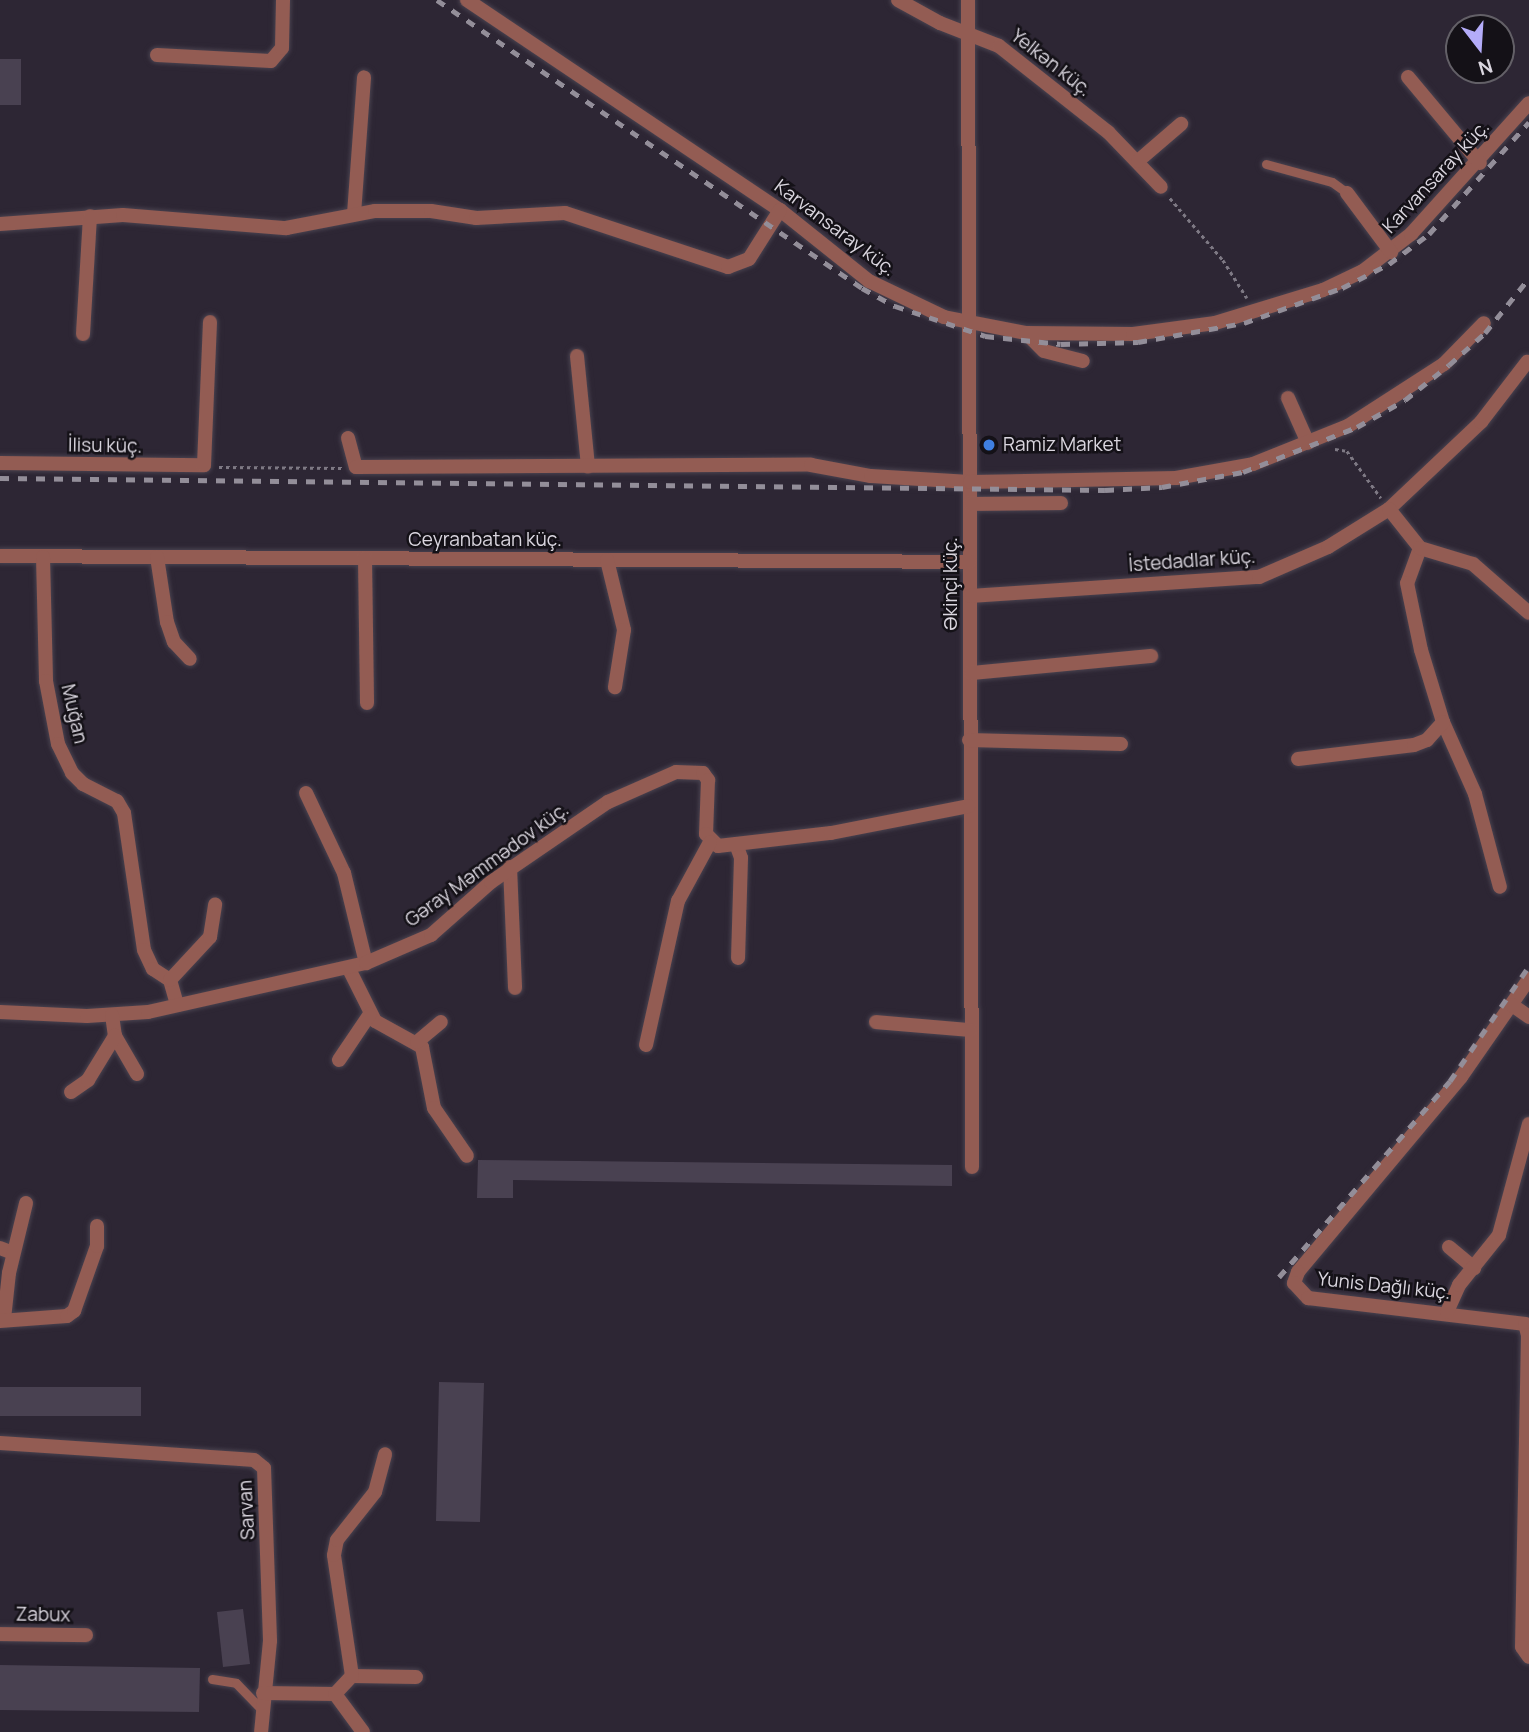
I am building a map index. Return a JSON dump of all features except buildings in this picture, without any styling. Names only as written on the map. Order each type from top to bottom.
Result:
[{"type":"street","points":[[157,55],[271,61],[282,48],[283,0]]},
{"type":"street","name":"Karvansaray küç.","points":[[467,0],[780,210],[869,281],[920,308],[970,324],[1026,333],[1133,334],[1256,312],[1323,290],[1391,252],[1480,163],[1529,103]]},
{"type":"street","name":"Yelkən küç.","points":[[898,0],[921,15],[999,46],[1138,161],[1161,187]]},
{"type":"street","name":"Əkinçi küç.","points":[[968,0],[971,504],[968,806],[972,1167]]},
{"type":"street","points":[[354,214],[364,76]]},
{"type":"street","points":[[1408,77],[1480,163]]},
{"type":"street","points":[[1138,161],[1181,124]]},
{"type":"street","points":[[1348,192],[1391,252]]},
{"type":"street","points":[[0,223],[90,216],[286,228],[354,214],[405,210],[476,218],[580,215],[728,267],[748,259],[780,210]]},
{"type":"street","points":[[83,334],[90,216]]},
{"type":"street","points":[[206,463],[210,322]]},
{"type":"street","points":[[348,438],[356,467],[811,465],[870,475],[970,482],[1176,478],[1252,464],[1308,443],[1403,395],[1444,364],[1484,323]]},
{"type":"street","points":[[1026,333],[1044,351],[1083,361]]},
{"type":"street","points":[[577,356],[588,466]]},
{"type":"street","name":"İstedadlar küç.","points":[[970,596],[1259,577],[1328,547],[1389,509],[1481,422],[1527,362]]},
{"type":"street","points":[[1288,398],[1308,443]]},
{"type":"street","name":"İlisu küç.","points":[[0,463],[206,463]]},
{"type":"street","points":[[971,504],[1061,503]]},
{"type":"street","points":[[1389,509],[1420,548],[1473,564],[1529,613]]},
{"type":"street","points":[[1420,548],[1408,583],[1410,603],[1443,722],[1475,794],[1500,887]]},
{"type":"street","name":"Ceyranbatan küç.","points":[[0,556],[970,562]]},
{"type":"street","name":"Muğan","points":[[43,557],[46,681],[58,744],[72,773],[83,784],[117,801],[124,813],[144,950],[153,969],[170,980],[177,1005]]},
{"type":"street","points":[[157,557],[167,622],[174,642],[190,659]]},
{"type":"street","points":[[365,558],[367,703]]},
{"type":"street","points":[[607,560],[624,630],[615,687]]},
{"type":"street","points":[[971,673],[1151,656]]},
{"type":"street","points":[[1298,759],[1414,745],[1427,740],[1443,722]]},
{"type":"street","points":[[970,740],[1122,744]]},
{"type":"street","name":"Gəray Məmmədov küç.","points":[[0,1012],[112,1015],[177,1005],[349,969],[366,963],[431,934],[510,867],[608,802],[676,772],[703,773],[708,780],[706,835],[710,842]]},
{"type":"street","points":[[306,793],[344,873],[366,963]]},
{"type":"street","points":[[646,1045],[678,901],[710,842],[718,846],[771,836],[831,833],[968,806]]},
{"type":"street","points":[[736,844],[741,858],[738,958]]},
{"type":"street","points":[[510,867],[515,988]]},
{"type":"street","points":[[170,980],[210,937],[215,904]]},
{"type":"street","points":[[349,969],[370,1014],[417,1042],[427,1057],[433,1108],[467,1156]]},
{"type":"street","name":"Yunis Dağlı küç.","points":[[1529,979],[1436,1108],[1298,1272],[1294,1283],[1308,1298],[1514,1320],[1525,1324],[1528,1335],[1522,1647],[1529,1657]]},
{"type":"street","points":[[1512,1005],[1529,1017]]},
{"type":"street","points":[[339,1060],[370,1014]]},
{"type":"street","points":[[112,1015],[115,1036],[137,1074]]},
{"type":"street","points":[[417,1042],[441,1022]]},
{"type":"street","points":[[876,1022],[970,1030]]},
{"type":"street","points":[[71,1092],[88,1080],[115,1036]]},
{"type":"street","points":[[1447,1312],[1459,1285],[1499,1235],[1529,1124]]},
{"type":"street","points":[[26,1203],[7,1250],[2,1320],[67,1316],[74,1311],[97,1246],[97,1226]]},
{"type":"street","points":[[1449,1247],[1474,1268]]},
{"type":"street","name":"Sarvan","points":[[0,1443],[254,1460],[264,1468],[270,1641],[262,1693],[261,1732]]},
{"type":"street","points":[[352,1676],[334,1555],[337,1540],[375,1492],[385,1454]]},
{"type":"street","name":"Zabux","points":[[0,1634],[86,1635]]},
{"type":"street","points":[[262,1693],[335,1694],[352,1676],[416,1677]]},
{"type":"street","points":[[335,1694],[363,1732]]},
{"type":"lane","points":[[1266,164],[1332,182],[1348,192]]},
{"type":"lane","points":[[212,1679],[236,1682],[261,1709]]},
{"type":"path","points":[[1161,187],[1223,260],[1256,312]]},
{"type":"path","points":[[1332,450],[1347,451],[1389,509]]},
{"type":"path","points":[[206,463],[356,467]]},
{"type":"railway","points":[[437,0],[862,288],[895,306],[985,336],[1061,344],[1138,342],[1244,323],[1342,288],[1389,264],[1429,234],[1529,122]]},
{"type":"railway","points":[[0,478],[1105,490],[1162,487],[1243,472],[1357,427],[1405,400],[1485,333],[1529,278]]},
{"type":"railway","points":[[1279,1277],[1450,1081],[1529,966]]},
{"type":"place","name":"Ramiz Market","points":[[989,445]]}]
